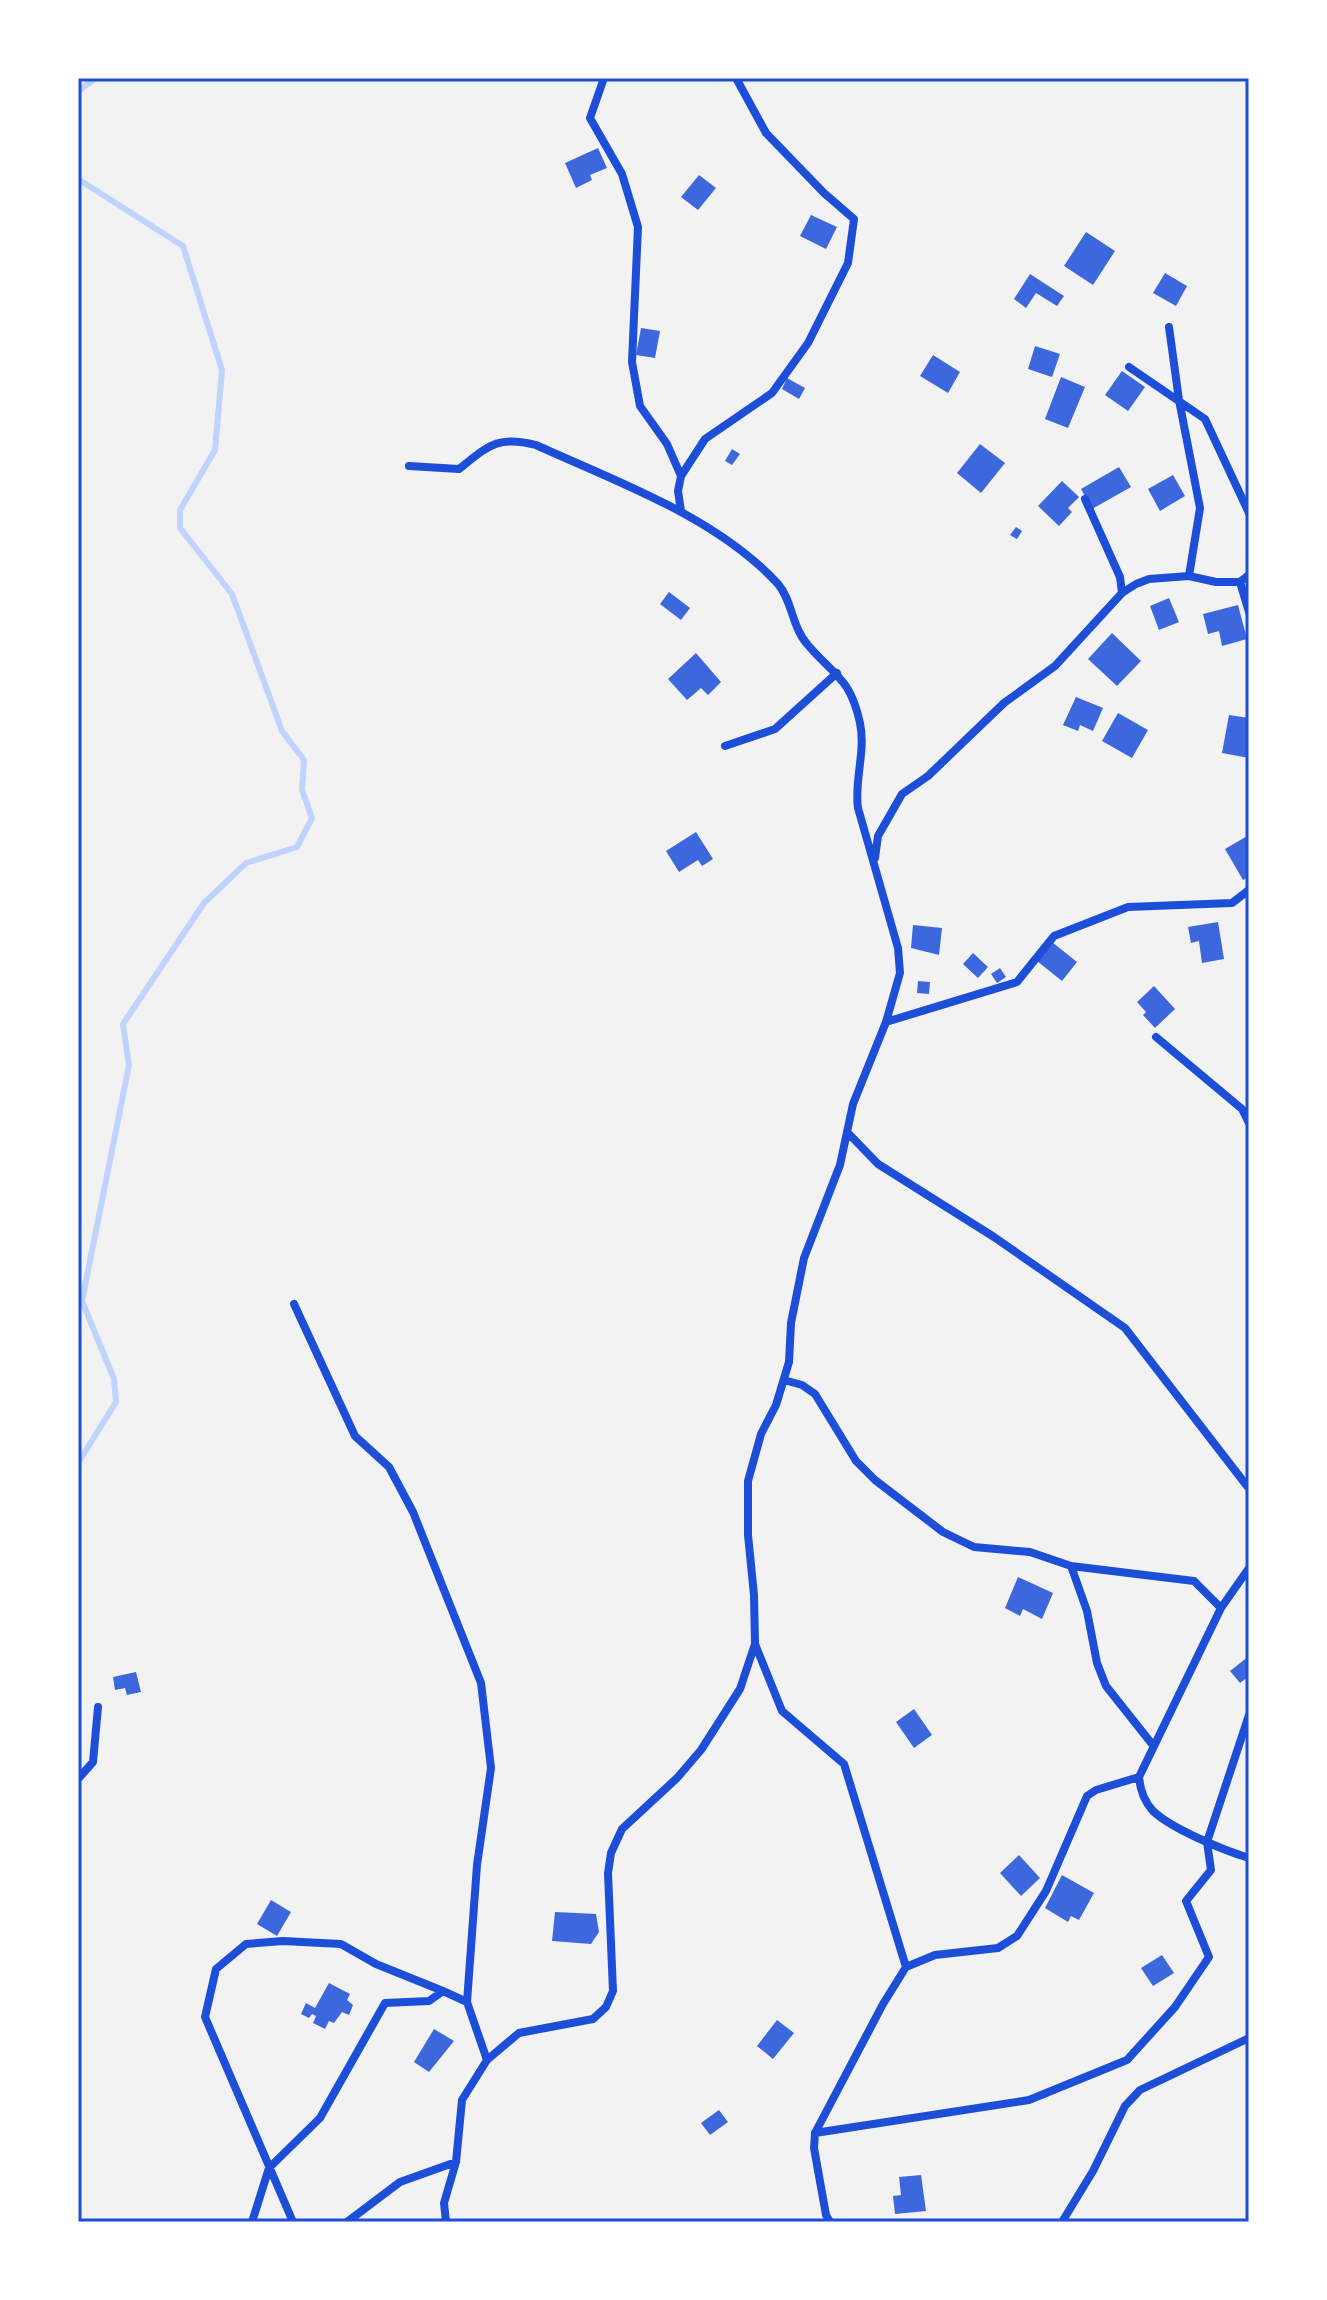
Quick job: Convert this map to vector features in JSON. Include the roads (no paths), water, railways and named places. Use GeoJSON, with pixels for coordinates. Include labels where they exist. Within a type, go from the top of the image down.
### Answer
{"type":"FeatureCollection","features":[{"type":"Feature","properties":{"kind":"street"},"geometry":{"type":"LineString","coordinates":[[604,78],[590,118],[622,174],[638,227],[632,362],[640,406],[667,444],[681,476]]}},
{"type":"Feature","properties":{"kind":"street"},"geometry":{"type":"LineString","coordinates":[[681,511],[678,491],[681,476],[705,439],[772,393],[808,343],[848,263],[853,238],[854,219],[766,133],[736,78]]}},
{"type":"Feature","properties":{"kind":"street"},"geometry":{"type":"LineString","coordinates":[[1169,327],[1179,400],[1200,508],[1189,576]]}},
{"type":"Feature","properties":{"kind":"street"},"geometry":{"type":"LineString","coordinates":[[1129,367],[1205,419],[1249,513]]}},
{"type":"Feature","properties":{"kind":"street"},"geometry":{"type":"LineString","coordinates":[[409,466],[459,469],[493,442],[518,440],[536,445],[681,511],[749,555],[781,588],[805,642],[837,673],[851,693],[863,749],[856,796],[898,948],[900,973],[886,1022],[853,1104],[840,1165],[804,1258],[795,1294],[789,1362],[776,1405],[761,1434],[748,1481],[748,1535],[755,1644],[782,1711],[844,1764],[906,1967]]}},
{"type":"Feature","properties":{"kind":"street"},"geometry":{"type":"LineString","coordinates":[[1085,499],[1120,577],[1122,593]]}},
{"type":"Feature","properties":{"kind":"street"},"geometry":{"type":"LineString","coordinates":[[875,859],[878,836],[902,794],[928,776],[1004,703],[1055,666],[1122,593],[1149,579],[1189,576],[1216,582],[1240,582],[1249,575]]}},
{"type":"Feature","properties":{"kind":"street"},"geometry":{"type":"LineString","coordinates":[[1240,582],[1249,612]]}},
{"type":"Feature","properties":{"kind":"street"},"geometry":{"type":"LineString","coordinates":[[725,746],[775,729],[837,673]]}},
{"type":"Feature","properties":{"kind":"street"},"geometry":{"type":"LineString","coordinates":[[886,1022],[1017,982],[1054,936],[1128,907],[1232,903],[1249,890]]}},
{"type":"Feature","properties":{"kind":"street"},"geometry":{"type":"LineString","coordinates":[[1156,1037],[1242,1109],[1249,1123]]}},
{"type":"Feature","properties":{"kind":"street"},"geometry":{"type":"LineString","coordinates":[[848,1133],[878,1164],[994,1237],[1125,1328],[1249,1485]]}},
{"type":"Feature","properties":{"kind":"street"},"geometry":{"type":"LineString","coordinates":[[294,1304],[355,1436],[389,1467],[413,1512],[481,1683],[491,1768],[477,1865],[467,2002],[487,2060]]}},
{"type":"Feature","properties":{"kind":"street"},"geometry":{"type":"LineString","coordinates":[[784,1380],[802,1385],[815,1394],[856,1461],[875,1480],[943,1532],[974,1547],[1030,1552],[1071,1566],[1194,1581],[1221,1608]]}},
{"type":"Feature","properties":{"kind":"street"},"geometry":{"type":"LineString","coordinates":[[1071,1566],[1087,1611],[1097,1663],[1106,1686],[1152,1744]]}},
{"type":"Feature","properties":{"kind":"street"},"geometry":{"type":"LineString","coordinates":[[1249,1568],[1221,1608],[1152,1744],[1139,1777],[1141,1792],[1154,1811],[1207,1842],[1249,1858]]}},
{"type":"Feature","properties":{"kind":"street"},"geometry":{"type":"LineString","coordinates":[[446,2222],[444,2203],[456,2162],[462,2100],[487,2060],[519,2033],[593,2019],[606,2007],[613,1991],[608,1873],[611,1853],[622,1829],[677,1778],[701,1750],[740,1689],[755,1644]]}},
{"type":"Feature","properties":{"kind":"street"},"geometry":{"type":"LineString","coordinates":[[78,1779],[93,1762],[98,1707]]}},
{"type":"Feature","properties":{"kind":"street"},"geometry":{"type":"LineString","coordinates":[[815,2133],[1029,2100],[1127,2060],[1175,2007],[1209,1957],[1186,1901],[1211,1870],[1207,1842],[1249,1715]]}},
{"type":"Feature","properties":{"kind":"street"},"geometry":{"type":"LineString","coordinates":[[830,2222],[826,2215],[814,2148],[815,2133],[906,1967],[935,1955],[998,1948],[1017,1936],[1046,1891],[1087,1796],[1096,1790],[1139,1777]]}},
{"type":"Feature","properties":{"kind":"street"},"geometry":{"type":"LineString","coordinates":[[293,2222],[205,2017],[216,1969],[246,1944],[283,1941],[341,1944],[376,1964],[467,2002]]}},
{"type":"Feature","properties":{"kind":"street"},"geometry":{"type":"LineString","coordinates":[[252,2222],[269,2168],[320,2118],[385,2003],[429,2001],[443,1991]]}},
{"type":"Feature","properties":{"kind":"street"},"geometry":{"type":"LineString","coordinates":[[1062,2222],[1093,2171],[1125,2106],[1140,2090],[1249,2038]]}},
{"type":"Feature","properties":{"kind":"street"},"geometry":{"type":"LineString","coordinates":[[347,2222],[400,2182],[456,2162]]}},
{"type":"Feature","properties":{"kind":"waterway"},"geometry":{"type":"LineString","coordinates":[[78,91],[96,78]]}},
{"type":"Feature","properties":{"kind":"waterway"},"geometry":{"type":"LineString","coordinates":[[78,179],[183,246],[222,370],[215,450],[180,510],[180,528],[232,594],[282,731],[304,760],[302,790],[312,818],[297,847],[246,863],[204,903],[123,1024],[129,1065],[82,1301],[114,1379],[116,1402],[78,1463]]}}]}
